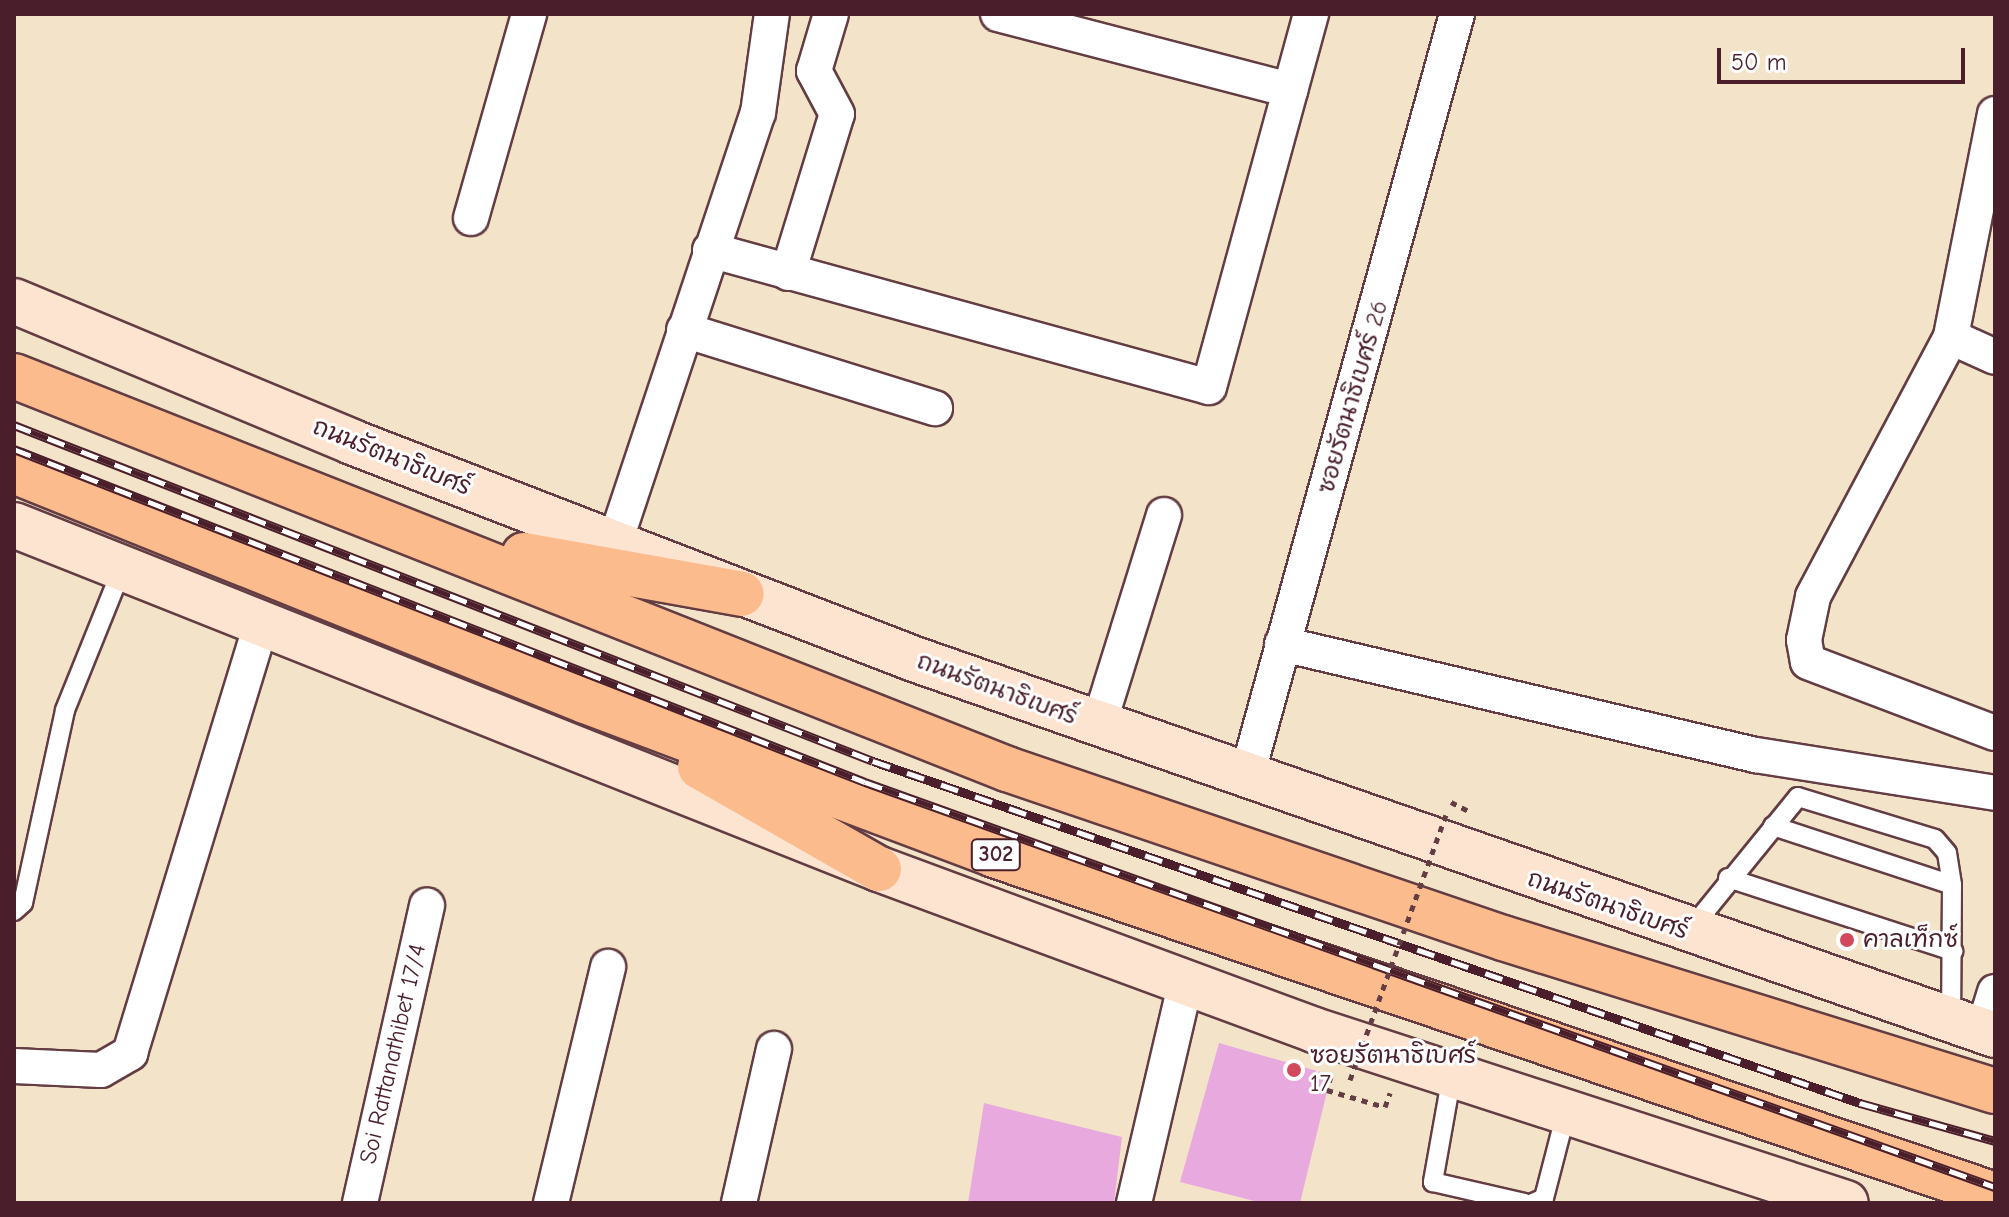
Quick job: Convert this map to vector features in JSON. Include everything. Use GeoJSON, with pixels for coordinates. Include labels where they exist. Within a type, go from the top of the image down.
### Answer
{"type":"FeatureCollection","features":[{"type":"Feature","properties":{"kind":"main road","name":"ถนนรัตนาธิเบศร์"},"geometry":{"type":"LineString","coordinates":[[14,301],[614,545],[1098,727],[1688,933],[1981,1020]]}},
{"type":"Feature","properties":{"kind":"main road"},"geometry":{"type":"LineString","coordinates":[[14,376],[431,538],[1007,769],[1503,938],[1995,1091]]}},
{"type":"Feature","properties":{"kind":"main road","name":"302"},"geometry":{"type":"LineString","coordinates":[[14,471],[585,701],[994,855],[1995,1195]]}},
{"type":"Feature","properties":{"kind":"main road","name":"302"},"geometry":{"type":"LineString","coordinates":[[14,525],[260,627],[879,869],[1452,1075],[1566,1110],[1764,1190],[1846,1203]]}},
{"type":"Feature","properties":{"kind":"main road"},"geometry":{"type":"LineString","coordinates":[[431,538],[742,594]]}},
{"type":"Feature","properties":{"kind":"main road"},"geometry":{"type":"LineString","coordinates":[[585,701],[879,869]]}},
{"type":"Feature","properties":{"kind":"street"},"geometry":{"type":"LineString","coordinates":[[471,218],[529,14]]}},
{"type":"Feature","properties":{"kind":"street"},"geometry":{"type":"LineString","coordinates":[[788,273],[837,114],[814,71],[831,14]]}},
{"type":"Feature","properties":{"kind":"street"},"geometry":{"type":"LineString","coordinates":[[998,14],[1290,90]]}},
{"type":"Feature","properties":{"kind":"street"},"geometry":{"type":"LineString","coordinates":[[710,250],[1209,387],[1311,14]]}},
{"type":"Feature","properties":{"kind":"street","name":"ซอยรัตนาธิเบศร์ 26"},"geometry":{"type":"LineString","coordinates":[[1246,779],[1457,14]]}},
{"type":"Feature","properties":{"kind":"street"},"geometry":{"type":"LineString","coordinates":[[614,545],[758,113],[766,16]]}},
{"type":"Feature","properties":{"kind":"street"},"geometry":{"type":"LineString","coordinates":[[1994,121],[1951,337],[1813,597],[1804,651],[1808,662],[1995,733]]}},
{"type":"Feature","properties":{"kind":"street"},"geometry":{"type":"LineString","coordinates":[[684,330],[935,408]]}},
{"type":"Feature","properties":{"kind":"street"},"geometry":{"type":"LineString","coordinates":[[1951,337],[1995,357]]}},
{"type":"Feature","properties":{"kind":"street"},"geometry":{"type":"LineString","coordinates":[[1098,727],[1164,515]]}},
{"type":"Feature","properties":{"kind":"street"},"geometry":{"type":"LineString","coordinates":[[14,1066],[101,1070],[130,1053],[260,627]]}},
{"type":"Feature","properties":{"kind":"street"},"geometry":{"type":"LineString","coordinates":[[1282,644],[1756,755],[1995,793]]}},
{"type":"Feature","properties":{"kind":"street","name":"Soi Rattanathibet 17/4"},"geometry":{"type":"LineString","coordinates":[[360,1203],[427,905]]}},
{"type":"Feature","properties":{"kind":"street"},"geometry":{"type":"LineString","coordinates":[[551,1203],[608,967]]}},
{"type":"Feature","properties":{"kind":"street"},"geometry":{"type":"LineString","coordinates":[[1134,1203],[1186,981]]}},
{"type":"Feature","properties":{"kind":"street"},"geometry":{"type":"LineString","coordinates":[[739,1203],[774,1049]]}},
{"type":"Feature","properties":{"kind":"lane"},"geometry":{"type":"LineString","coordinates":[[14,911],[23,903],[65,710],[122,569]]}},
{"type":"Feature","properties":{"kind":"lane"},"geometry":{"type":"LineString","coordinates":[[1688,933],[1728,878],[1798,797],[1935,839],[1947,853],[1952,885],[1953,951],[1981,1020]]}},
{"type":"Feature","properties":{"kind":"lane"},"geometry":{"type":"LineString","coordinates":[[1773,826],[1952,885]]}},
{"type":"Feature","properties":{"kind":"lane"},"geometry":{"type":"LineString","coordinates":[[1728,878],[1953,951]]}},
{"type":"Feature","properties":{"kind":"lane"},"geometry":{"type":"LineString","coordinates":[[1452,1075],[1433,1182],[1525,1203]]}},
{"type":"Feature","properties":{"kind":"lane"},"geometry":{"type":"LineString","coordinates":[[1533,1203],[1544,1198],[1566,1110]]}},
{"type":"Feature","properties":{"kind":"path"},"geometry":{"type":"LineString","coordinates":[[1385,1107],[1327,1090],[1331,1075],[1350,1080],[1446,815]]}},
{"type":"Feature","properties":{"kind":"building"},"geometry":{"type":"Polygon","coordinates":[[[1219,1043],[1331,1075],[1300,1203],[1262,1203],[1180,1182],[1219,1043]]]}},
{"type":"Feature","properties":{"kind":"building"},"geometry":{"type":"Polygon","coordinates":[[[984,1103],[1122,1137],[1114,1203],[968,1203],[984,1103]]]}},
{"type":"Feature","properties":{"kind":"railway"},"geometry":{"type":"LineString","coordinates":[[14,425],[873,761],[1860,1103],[1995,1141]]}},
{"type":"Feature","properties":{"kind":"railway"},"geometry":{"type":"LineString","coordinates":[[14,449],[865,782],[1995,1187]]}},
{"type":"Feature","properties":{"kind":"place","name":"คาลเท็กซ์"},"geometry":{"type":"Point","coordinates":[1847,940]}},
{"type":"Feature","properties":{"kind":"place","name":"ซอยรัตนาธิเบศร์ 17"},"geometry":{"type":"Point","coordinates":[1294,1070]}}]}
